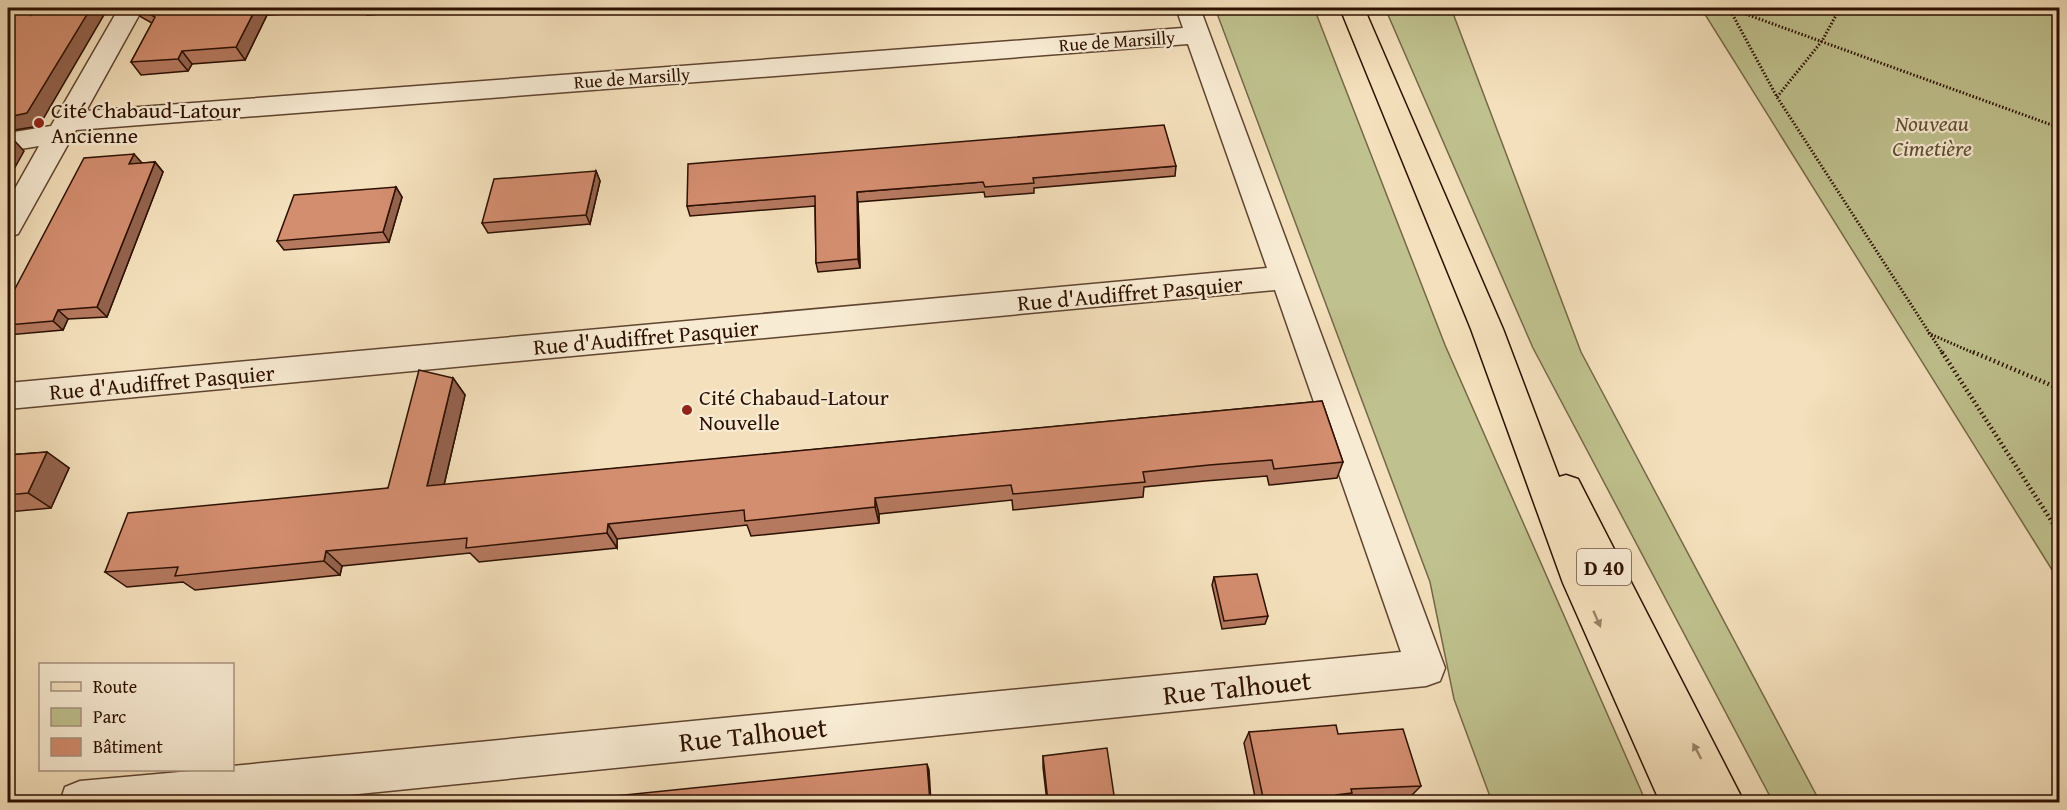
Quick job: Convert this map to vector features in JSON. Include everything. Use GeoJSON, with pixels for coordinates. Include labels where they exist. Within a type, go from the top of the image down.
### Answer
{"type":"FeatureCollection","features":[{"type":"Feature","properties":{"kind":"main road","name":"D 40"},"geometry":{"type":"LineString","coordinates":[[1352,8],[1487,329],[1581,583],[1682,802]]}},
{"type":"Feature","properties":{"kind":"main road","name":"D 40"},"geometry":{"type":"LineString","coordinates":[[1487,329],[1676,711],[1724,802]]}},
{"type":"Feature","properties":{"kind":"street"},"geometry":{"type":"LineString","coordinates":[[8,226],[131,8]]}},
{"type":"Feature","properties":{"kind":"street"},"geometry":{"type":"LineString","coordinates":[[1193,21],[1285,279]]}},
{"type":"Feature","properties":{"kind":"street","name":"Rue de Marsilly"},"geometry":{"type":"LineString","coordinates":[[8,142],[63,128],[1193,21]]}},
{"type":"Feature","properties":{"kind":"street","name":"Rue d'Audiffret Pasquier"},"geometry":{"type":"LineString","coordinates":[[8,396],[1285,279]]}},
{"type":"Feature","properties":{"kind":"street","name":"Rue Talhouet"},"geometry":{"type":"LineString","coordinates":[[80,802],[1426,668],[1285,279]]}},
{"type":"Feature","properties":{"kind":"path"},"geometry":{"type":"LineString","coordinates":[[1729,8],[2060,128]]}},
{"type":"Feature","properties":{"kind":"path"},"geometry":{"type":"LineString","coordinates":[[1729,8],[1777,97],[2060,534]]}},
{"type":"Feature","properties":{"kind":"path"},"geometry":{"type":"LineString","coordinates":[[1777,97],[1822,41],[1840,8]]}},
{"type":"Feature","properties":{"kind":"path"},"geometry":{"type":"LineString","coordinates":[[1928,333],[2060,389]]}},
{"type":"Feature","properties":{"kind":"green space"},"geometry":{"type":"Polygon","coordinates":[[[1215,8],[1314,8],[1445,345],[1646,802],[1492,802],[1454,699],[1430,582],[1215,8]]]}},
{"type":"Feature","properties":{"kind":"green space"},"geometry":{"type":"Polygon","coordinates":[[[1385,8],[1451,8],[1581,352],[1820,802],[1773,802],[1533,348],[1385,8]]]}},
{"type":"Feature","properties":{"kind":"green space","name":"Nouveau Cimetière"},"geometry":{"type":"Polygon","coordinates":[[[1701,8],[2059,8],[2059,581],[1701,8]]]}},
{"type":"Feature","properties":{"kind":"building"},"geometry":{"type":"Polygon","coordinates":[[[29,8],[31,15],[36,8],[91,8],[27,113],[8,117],[8,12],[29,8]]]}},
{"type":"Feature","properties":{"kind":"building"},"geometry":{"type":"Polygon","coordinates":[[[138,8],[256,8],[236,47],[182,51],[178,59],[131,62],[155,17],[138,8]]]}},
{"type":"Feature","properties":{"kind":"building"},"geometry":{"type":"Polygon","coordinates":[[[1164,125],[1176,166],[1033,178],[1034,183],[985,187],[983,182],[857,192],[858,259],[816,263],[815,196],[687,206],[688,164],[1164,125]]]}},
{"type":"Feature","properties":{"kind":"building"},"geometry":{"type":"Polygon","coordinates":[[[134,154],[129,164],[155,162],[97,307],[58,310],[53,321],[8,325],[8,302],[84,158],[134,154]]]}},
{"type":"Feature","properties":{"kind":"building"},"geometry":{"type":"Polygon","coordinates":[[[596,171],[586,215],[482,223],[494,179],[596,171]]]}},
{"type":"Feature","properties":{"kind":"building"},"geometry":{"type":"Polygon","coordinates":[[[396,187],[383,232],[277,241],[294,195],[396,187]]]}},
{"type":"Feature","properties":{"kind":"building"},"geometry":{"type":"Polygon","coordinates":[[[419,370],[453,378],[427,486],[1322,401],[1343,462],[1274,469],[1272,460],[1209,465],[1143,472],[1145,482],[1013,494],[1011,485],[875,498],[875,507],[745,521],[744,510],[608,524],[607,533],[466,548],[467,538],[326,551],[324,561],[175,576],[178,567],[105,572],[128,513],[388,488],[419,370]]]}},
{"type":"Feature","properties":{"kind":"building"},"geometry":{"type":"Polygon","coordinates":[[[47,452],[28,493],[8,495],[8,455],[47,452]]]}},
{"type":"Feature","properties":{"kind":"building"},"geometry":{"type":"Polygon","coordinates":[[[1257,574],[1268,616],[1224,621],[1214,577],[1257,574]]]}},
{"type":"Feature","properties":{"kind":"building"},"geometry":{"type":"Polygon","coordinates":[[[1336,725],[1338,734],[1403,729],[1421,786],[1351,789],[1352,793],[1336,795],[1338,802],[1264,802],[1249,732],[1336,725]]]}},
{"type":"Feature","properties":{"kind":"building"},"geometry":{"type":"Polygon","coordinates":[[[1107,748],[1115,802],[1048,802],[1043,756],[1107,748]]]}},
{"type":"Feature","properties":{"kind":"building"},"geometry":{"type":"Polygon","coordinates":[[[927,764],[930,802],[556,802],[927,764]]]}},
{"type":"Feature","properties":{"kind":"place","name":"Cité Chabaud-Latour Ancienne"},"geometry":{"type":"Point","coordinates":[39,123]}},
{"type":"Feature","properties":{"kind":"place","name":"Cité Chabaud-Latour Nouvelle"},"geometry":{"type":"Point","coordinates":[687,410]}}]}
